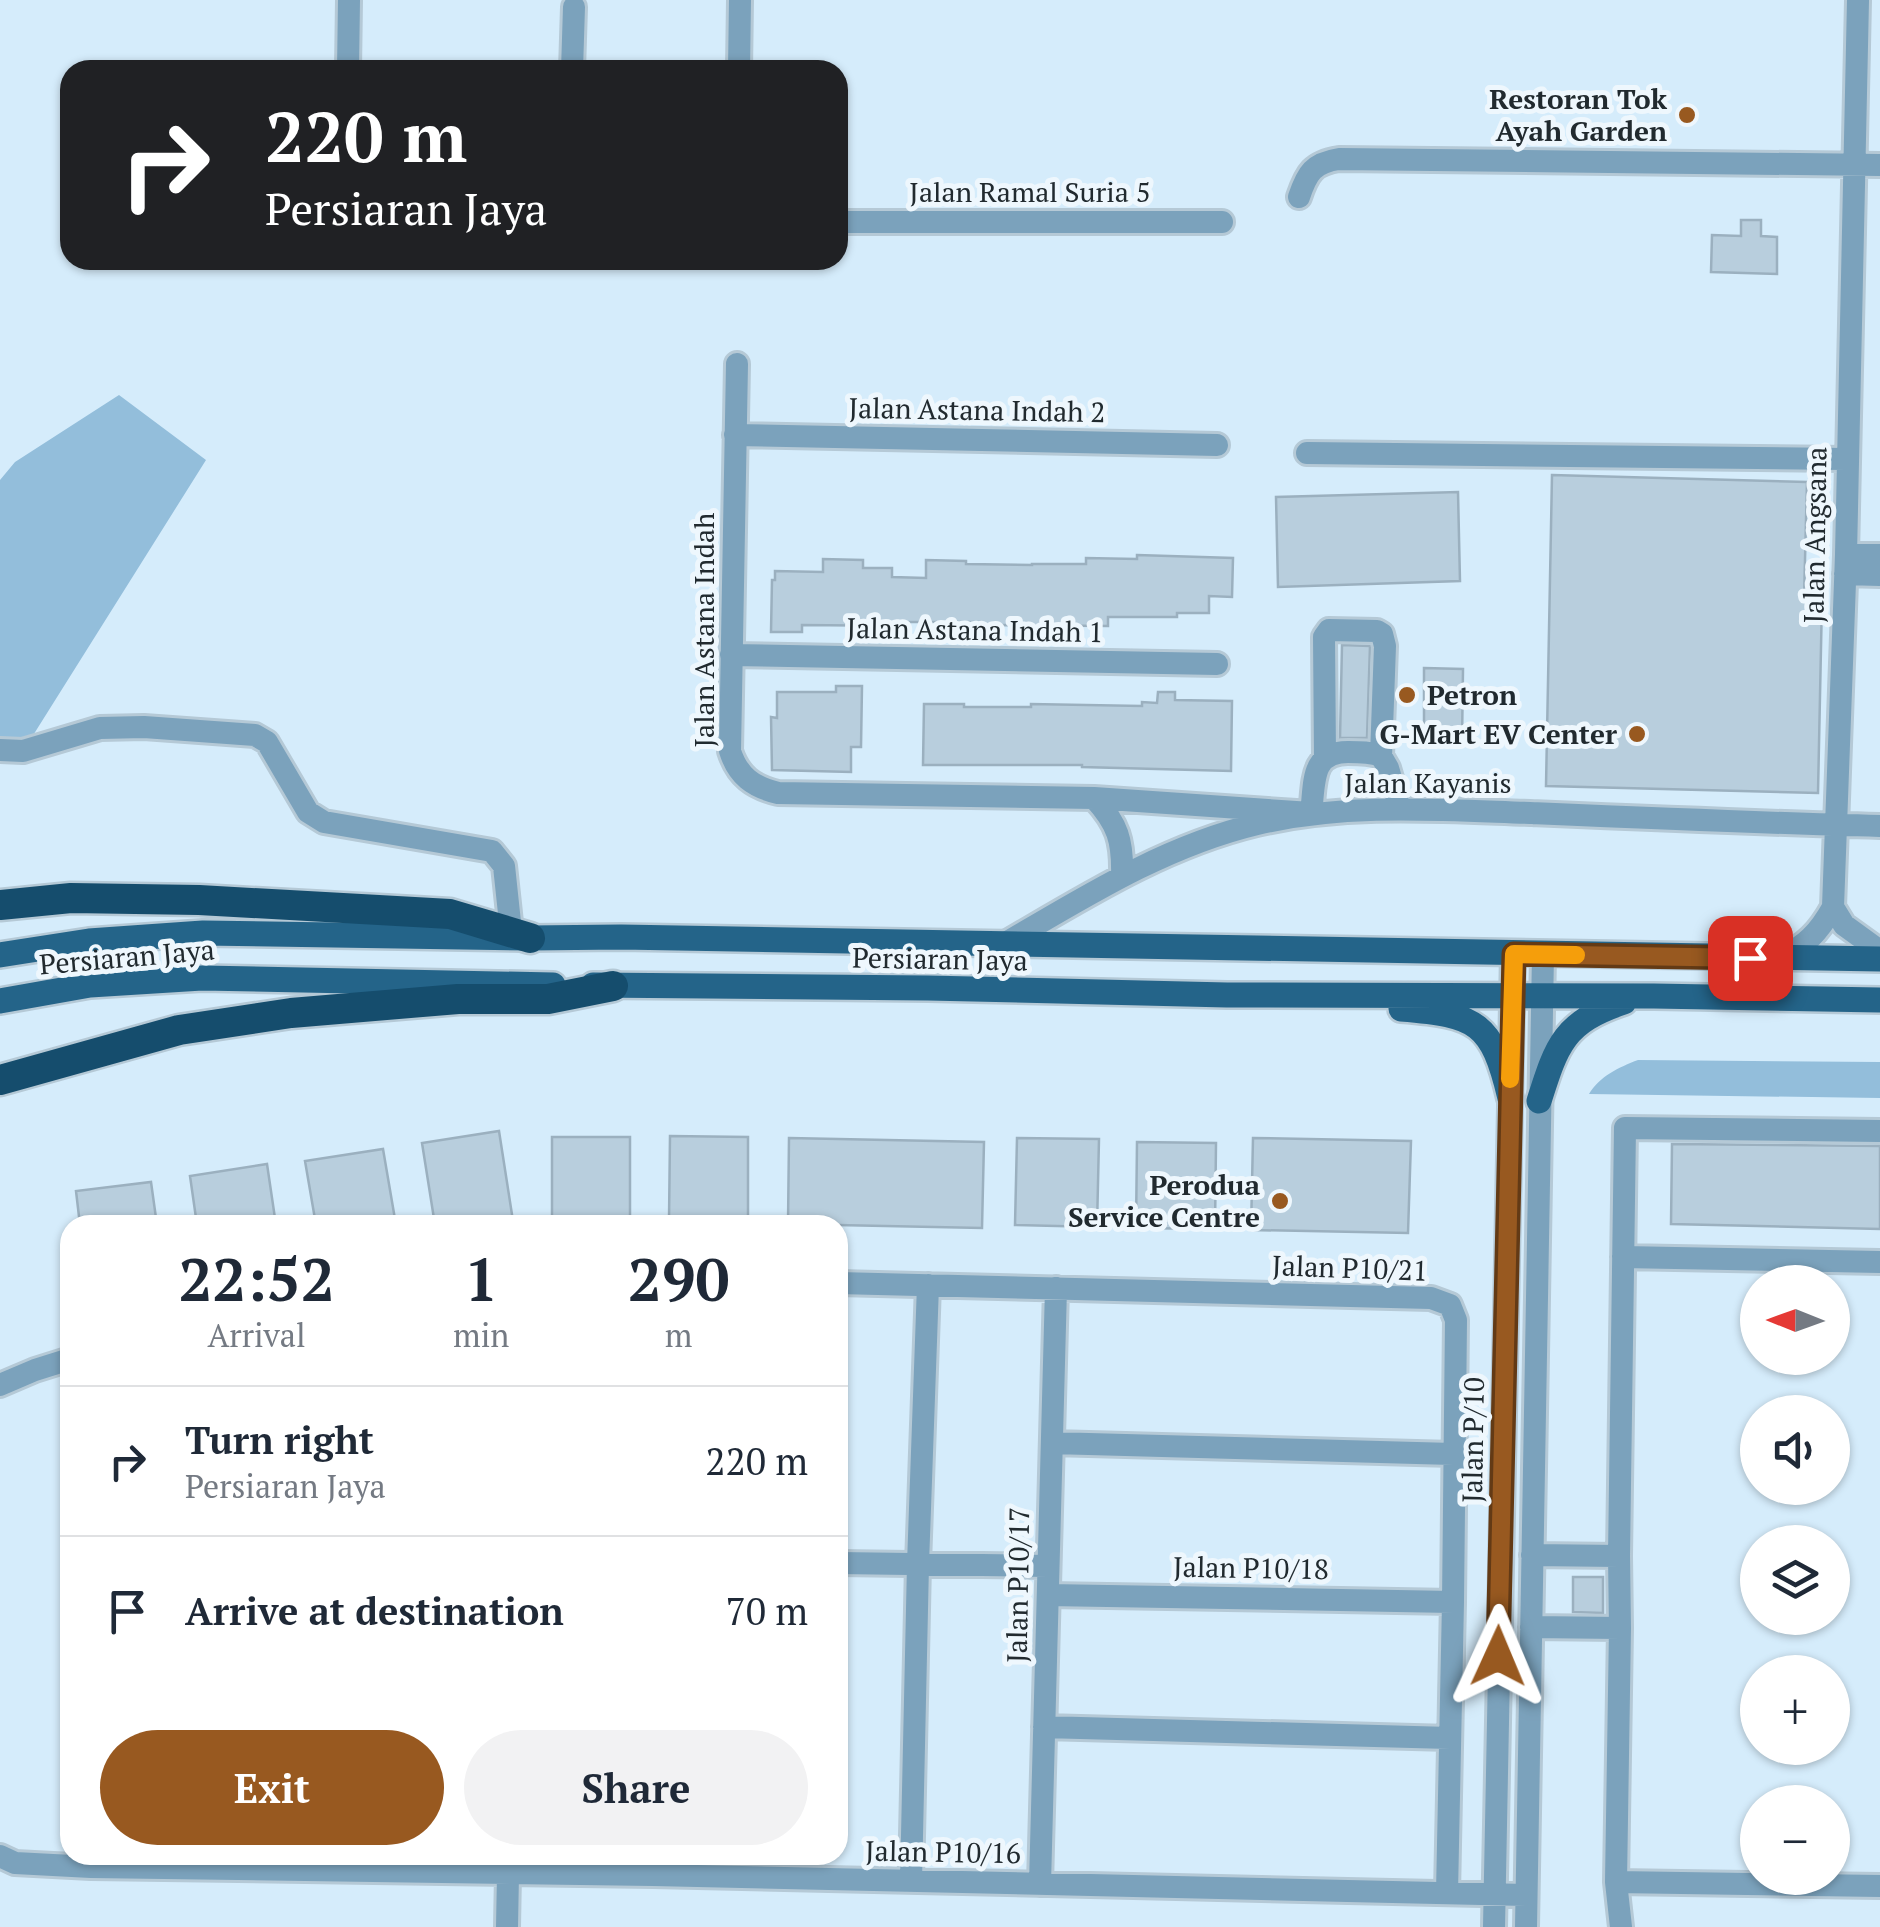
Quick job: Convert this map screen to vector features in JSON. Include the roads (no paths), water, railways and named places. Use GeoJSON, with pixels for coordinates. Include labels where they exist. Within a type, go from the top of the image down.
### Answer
{"type":"FeatureCollection","features":[{"type":"Feature","properties":{"kind":"highway"},"geometry":{"type":"LineString","coordinates":[[0,905],[72,898],[218,901],[450,914],[521,935]]}},
{"type":"Feature","properties":{"kind":"highway"},"geometry":{"type":"LineString","coordinates":[[0,1080],[179,1030],[290,1013],[458,999],[548,999],[613,986]]}},
{"type":"Feature","properties":{"kind":"main road","name":"Persiaran Jaya"},"geometry":{"type":"LineString","coordinates":[[0,956],[90,941],[203,933],[521,935],[1780,958],[1880,955]]}},
{"type":"Feature","properties":{"kind":"main road","name":"Persiaran Jaya"},"geometry":{"type":"LineString","coordinates":[[0,1001],[90,985],[202,978],[1227,995],[1880,1000]]}},
{"type":"Feature","properties":{"kind":"main road"},"geometry":{"type":"LineString","coordinates":[[1227,995],[1452,1014],[1478,1027],[1494,1044],[1510,1098]]}},
{"type":"Feature","properties":{"kind":"main road"},"geometry":{"type":"LineString","coordinates":[[1539,1101],[1555,1054],[1575,1026],[1607,1008],[1654,996]]}},
{"type":"Feature","properties":{"kind":"street"},"geometry":{"type":"LineString","coordinates":[[348,60],[349,0]]}},
{"type":"Feature","properties":{"kind":"street"},"geometry":{"type":"LineString","coordinates":[[739,60],[740,0]]}},
{"type":"Feature","properties":{"kind":"street","name":"Jalan Angsana"},"geometry":{"type":"LineString","coordinates":[[1833,907],[1858,0]]}},
{"type":"Feature","properties":{"kind":"street"},"geometry":{"type":"LineString","coordinates":[[572,60],[574,7]]}},
{"type":"Feature","properties":{"kind":"street"},"geometry":{"type":"LineString","coordinates":[[1816,164],[1838,144],[1854,119],[1880,157]]}},
{"type":"Feature","properties":{"kind":"street"},"geometry":{"type":"LineString","coordinates":[[1299,197],[1312,170],[1339,159],[1880,165]]}},
{"type":"Feature","properties":{"kind":"street"},"geometry":{"type":"LineString","coordinates":[[1816,164],[1853,211],[1880,174]]}},
{"type":"Feature","properties":{"kind":"street","name":"Jalan Ramal Suria 5"},"geometry":{"type":"LineString","coordinates":[[848,222],[1222,222]]}},
{"type":"Feature","properties":{"kind":"street","name":"Jalan Astana Indah"},"geometry":{"type":"LineString","coordinates":[[736,364],[730,751],[739,772],[751,784],[778,793],[1094,798],[1310,813]]}},
{"type":"Feature","properties":{"kind":"street","name":"Jalan Astana Indah 2"},"geometry":{"type":"LineString","coordinates":[[735,435],[1217,445]]}},
{"type":"Feature","properties":{"kind":"street"},"geometry":{"type":"LineString","coordinates":[[1307,453],[1846,459]]}},
{"type":"Feature","properties":{"kind":"street"},"geometry":{"type":"LineString","coordinates":[[1845,564],[1880,555]]}},
{"type":"Feature","properties":{"kind":"street"},"geometry":{"type":"LineString","coordinates":[[1845,564],[1880,575]]}},
{"type":"Feature","properties":{"kind":"street"},"geometry":{"type":"LineString","coordinates":[[1325,758],[1324,637],[1329,630],[1377,631],[1384,639],[1381,756],[1400,809]]}},
{"type":"Feature","properties":{"kind":"street","name":"Jalan Astana Indah 1"},"geometry":{"type":"LineString","coordinates":[[732,655],[1217,664]]}},
{"type":"Feature","properties":{"kind":"street"},"geometry":{"type":"LineString","coordinates":[[0,750],[23,750],[100,728],[255,735],[268,742],[308,812],[324,822],[492,852],[504,866],[521,935]]}},
{"type":"Feature","properties":{"kind":"street"},"geometry":{"type":"LineString","coordinates":[[1310,813],[1317,768],[1325,758],[1333,753],[1353,752],[1381,756]]}},
{"type":"Feature","properties":{"kind":"street"},"geometry":{"type":"LineString","coordinates":[[1094,798],[1118,830],[1123,852],[1122,876]]}},
{"type":"Feature","properties":{"kind":"street","name":"Jalan Kayanis"},"geometry":{"type":"LineString","coordinates":[[1004,944],[1164,854],[1255,824],[1310,813],[1400,809],[1880,826]]}},
{"type":"Feature","properties":{"kind":"street"},"geometry":{"type":"LineString","coordinates":[[1833,907],[1844,925],[1880,955]]}},
{"type":"Feature","properties":{"kind":"street"},"geometry":{"type":"LineString","coordinates":[[1780,958],[1812,939],[1833,907]]}},
{"type":"Feature","properties":{"kind":"street","name":"Jalan P/10"},"geometry":{"type":"LineString","coordinates":[[1494,1927],[1514,954]]}},
{"type":"Feature","properties":{"kind":"street"},"geometry":{"type":"LineString","coordinates":[[1526,1927],[1543,954]]}},
{"type":"Feature","properties":{"kind":"street"},"geometry":{"type":"LineString","coordinates":[[1620,1927],[1616,1882],[1625,1128],[1880,1131]]}},
{"type":"Feature","properties":{"kind":"street"},"geometry":{"type":"LineString","coordinates":[[1623,1256],[1880,1262]]}},
{"type":"Feature","properties":{"kind":"street","name":"Jalan P10/21"},"geometry":{"type":"LineString","coordinates":[[848,1284],[1431,1298],[1450,1305],[1456,1320],[1447,1893]]}},
{"type":"Feature","properties":{"kind":"street"},"geometry":{"type":"LineString","coordinates":[[912,1881],[928,1285]]}},
{"type":"Feature","properties":{"kind":"street","name":"Jalan P10/17"},"geometry":{"type":"LineString","coordinates":[[1040,1884],[1056,1288]]}},
{"type":"Feature","properties":{"kind":"street"},"geometry":{"type":"LineString","coordinates":[[0,1386],[60,1362]]}},
{"type":"Feature","properties":{"kind":"street"},"geometry":{"type":"LineString","coordinates":[[1052,1443],[1454,1454]]}},
{"type":"Feature","properties":{"kind":"street"},"geometry":{"type":"LineString","coordinates":[[1532,1555],[1619,1556]]}},
{"type":"Feature","properties":{"kind":"street"},"geometry":{"type":"LineString","coordinates":[[848,1564],[1047,1566]]}},
{"type":"Feature","properties":{"kind":"street","name":"Jalan P10/18"},"geometry":{"type":"LineString","coordinates":[[1048,1595],[1453,1602]]}},
{"type":"Feature","properties":{"kind":"street"},"geometry":{"type":"LineString","coordinates":[[1531,1626],[1620,1628]]}},
{"type":"Feature","properties":{"kind":"street"},"geometry":{"type":"LineString","coordinates":[[1044,1728],[1450,1738]]}},
{"type":"Feature","properties":{"kind":"street","name":"Jalan P10/16"},"geometry":{"type":"LineString","coordinates":[[0,1856],[15,1862],[60,1861]]}},
{"type":"Feature","properties":{"kind":"street","name":"Jalan P10/16"},"geometry":{"type":"LineString","coordinates":[[290,1865],[508,1874],[653,1865],[780,1866],[912,1881],[1526,1895]]}},
{"type":"Feature","properties":{"kind":"street"},"geometry":{"type":"LineString","coordinates":[[507,1927],[508,1874]]}},
{"type":"Feature","properties":{"kind":"street"},"geometry":{"type":"LineString","coordinates":[[1616,1882],[1880,1886]]}},
{"type":"Feature","properties":{"kind":"place","name":"Restoran Tok Ayah Garden"},"geometry":{"type":"Point","coordinates":[1687,115]}},
{"type":"Feature","properties":{"kind":"place","name":"Petron"},"geometry":{"type":"Point","coordinates":[1407,695]}},
{"type":"Feature","properties":{"kind":"place","name":"G-Mart EV Center"},"geometry":{"type":"Point","coordinates":[1637,734]}},
{"type":"Feature","properties":{"kind":"place","name":"Perodua Service Centre"},"geometry":{"type":"Point","coordinates":[1280,1201]}}]}
